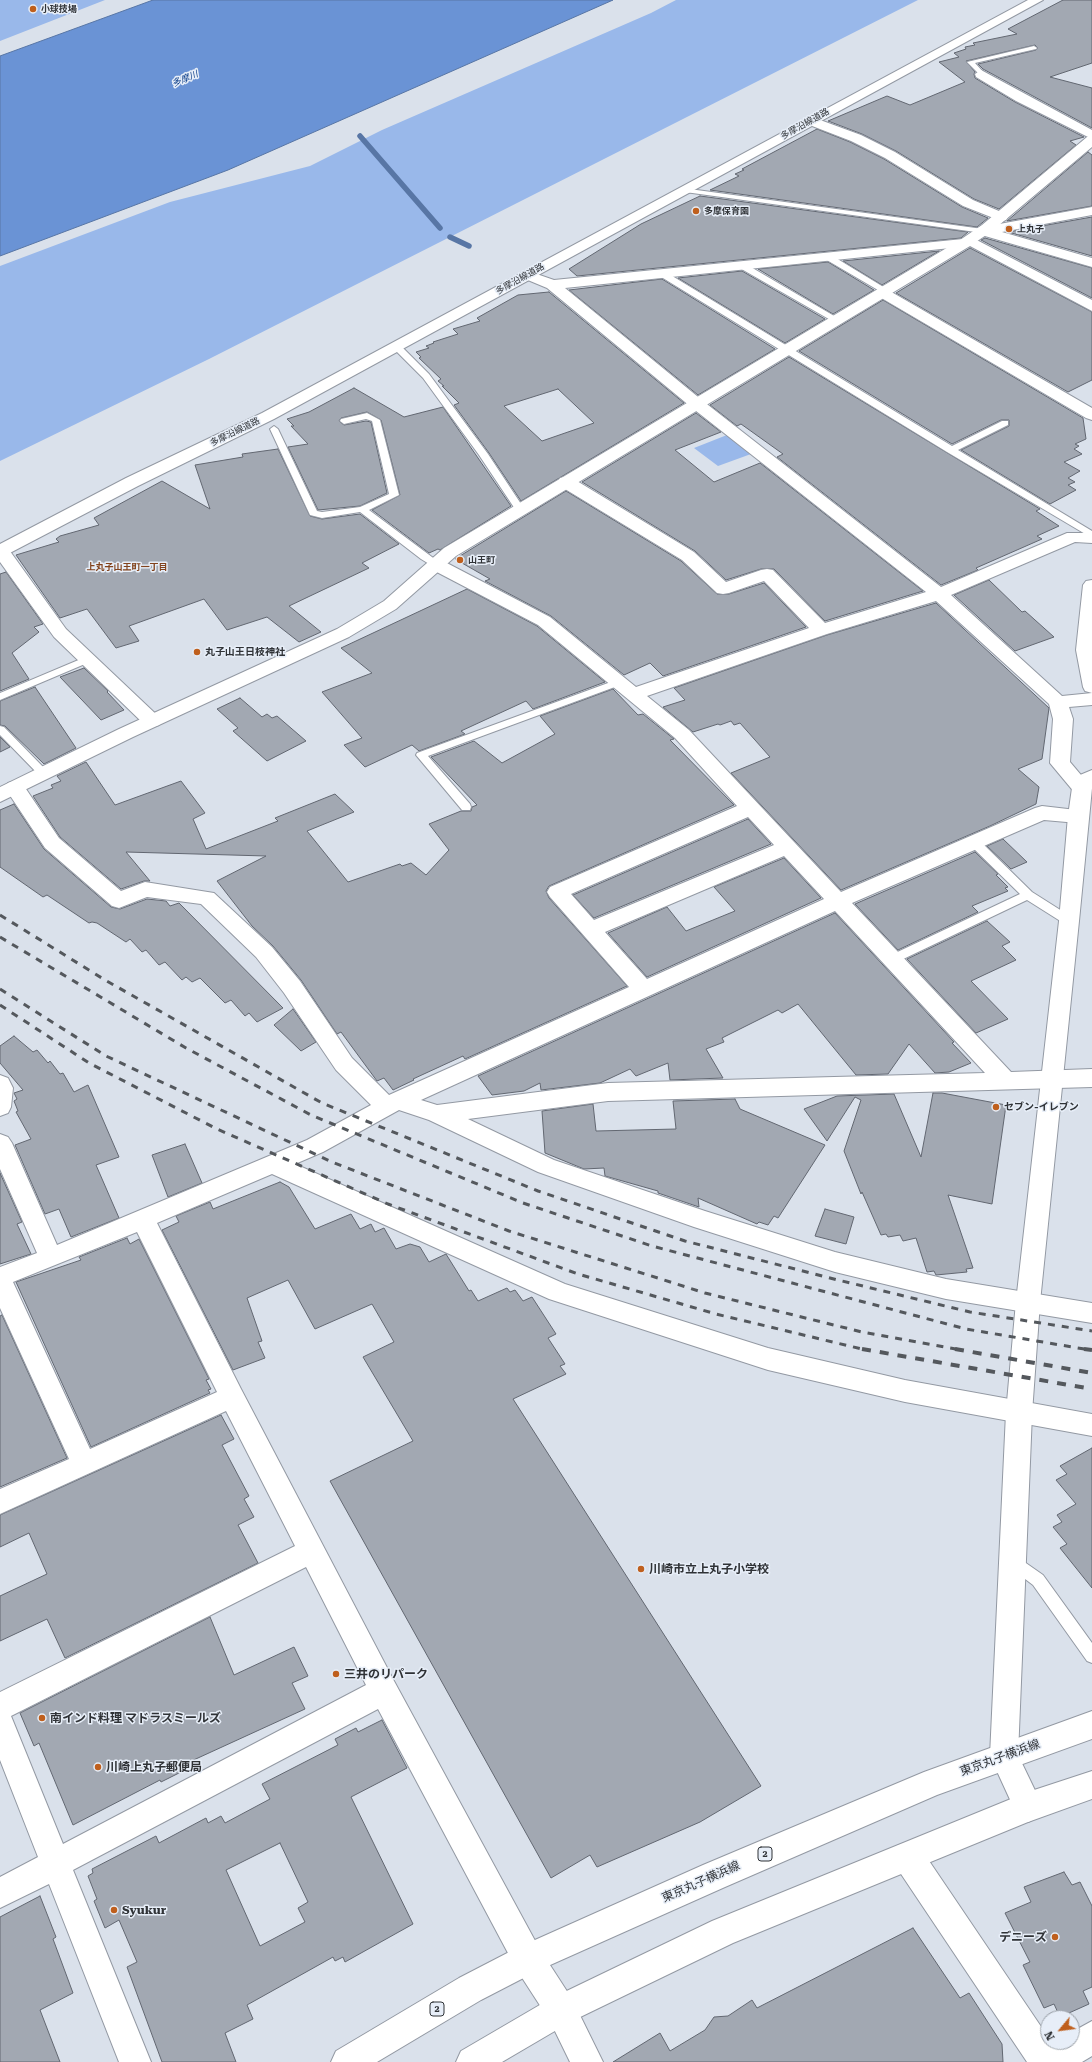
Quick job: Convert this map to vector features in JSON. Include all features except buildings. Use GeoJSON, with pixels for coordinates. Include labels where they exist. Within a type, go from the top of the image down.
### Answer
{"type":"FeatureCollection","features":[{"type":"Feature","properties":{"kind":"street","name":"多摩沿線道路"},"geometry":{"type":"LineString","coordinates":[[1,551],[132,482],[268,416],[1037,0]]}},
{"type":"Feature","properties":{"kind":"street"},"geometry":{"type":"LineString","coordinates":[[981,74],[1021,98],[1092,135]]}},
{"type":"Feature","properties":{"kind":"street"},"geometry":{"type":"LineString","coordinates":[[812,121],[856,138],[890,155],[968,202],[1001,217]]}},
{"type":"Feature","properties":{"kind":"street"},"geometry":{"type":"LineString","coordinates":[[1092,140],[1001,217],[972,238],[450,552],[390,605],[343,633],[152,721],[43,773],[7,792],[52,843],[119,901],[145,889],[207,898],[264,952],[292,987],[344,1064],[392,1104],[437,1114],[546,1166],[702,1220],[828,1260],[946,1289],[1092,1313]]}},
{"type":"Feature","properties":{"kind":"street"},"geometry":{"type":"LineString","coordinates":[[552,285],[828,257],[972,238],[1092,211]]}},
{"type":"Feature","properties":{"kind":"street"},"geometry":{"type":"LineString","coordinates":[[1078,214],[1092,219]]}},
{"type":"Feature","properties":{"kind":"street"},"geometry":{"type":"LineString","coordinates":[[972,238],[1092,263]]}},
{"type":"Feature","properties":{"kind":"street"},"geometry":{"type":"LineString","coordinates":[[972,238],[1092,306]]}},
{"type":"Feature","properties":{"kind":"street"},"geometry":{"type":"LineString","coordinates":[[528,275],[552,285],[697,404],[939,594],[1058,702],[1063,720],[1060,763],[1087,782],[1078,816],[1069,921],[1028,1302],[1019,1413],[1004,1756],[1028,1807]]}},
{"type":"Feature","properties":{"kind":"street"},"geometry":{"type":"LineString","coordinates":[[884,292],[1092,415]]}},
{"type":"Feature","properties":{"kind":"street"},"geometry":{"type":"LineString","coordinates":[[566,482],[688,556],[723,589],[766,574],[821,630]]}},
{"type":"Feature","properties":{"kind":"street"},"geometry":{"type":"LineString","coordinates":[[626,688],[939,594],[1073,537],[1092,536]]}},
{"type":"Feature","properties":{"kind":"street"},"geometry":{"type":"LineString","coordinates":[[1,551],[60,633],[152,721]]}},
{"type":"Feature","properties":{"kind":"street"},"geometry":{"type":"LineString","coordinates":[[437,565],[544,621],[682,734],[752,807],[1005,1080]]}},
{"type":"Feature","properties":{"kind":"street"},"geometry":{"type":"LineString","coordinates":[[1092,585],[1085,650],[1092,687]]}},
{"type":"Feature","properties":{"kind":"street"},"geometry":{"type":"LineString","coordinates":[[1058,702],[1092,699]]}},
{"type":"Feature","properties":{"kind":"street"},"geometry":{"type":"LineString","coordinates":[[644,989],[592,929],[557,892],[752,807]]}},
{"type":"Feature","properties":{"kind":"street"},"geometry":{"type":"LineString","coordinates":[[0,1277],[51,1258],[315,1146],[392,1104],[838,901],[1042,813],[1078,816]]}},
{"type":"Feature","properties":{"kind":"street"},"geometry":{"type":"LineString","coordinates":[[592,929],[788,847]]}},
{"type":"Feature","properties":{"kind":"street"},"geometry":{"type":"LineString","coordinates":[[437,1114],[608,1092],[1092,1078]]}},
{"type":"Feature","properties":{"kind":"street"},"geometry":{"type":"LineString","coordinates":[[0,1084],[2,1088],[0,1107]]}},
{"type":"Feature","properties":{"kind":"street"},"geometry":{"type":"LineString","coordinates":[[0,1143],[51,1258]]}},
{"type":"Feature","properties":{"kind":"street"},"geometry":{"type":"LineString","coordinates":[[271,1164],[318,1187],[558,1292],[768,1359],[905,1391],[1019,1413],[1092,1425]]}},
{"type":"Feature","properties":{"kind":"street"},"geometry":{"type":"LineString","coordinates":[[143,1219],[232,1397],[384,1691],[528,1959],[561,2010],[587,2062]]}},
{"type":"Feature","properties":{"kind":"street"},"geometry":{"type":"LineString","coordinates":[[0,1281],[84,1464]]}},
{"type":"Feature","properties":{"kind":"street"},"geometry":{"type":"LineString","coordinates":[[0,1502],[232,1397]]}},
{"type":"Feature","properties":{"kind":"street"},"geometry":{"type":"LineString","coordinates":[[0,1706],[311,1551]]}},
{"type":"Feature","properties":{"kind":"street"},"geometry":{"type":"LineString","coordinates":[[0,1892],[384,1691]]}},
{"type":"Feature","properties":{"kind":"street"},"geometry":{"type":"LineString","coordinates":[[0,1724],[135,2062]]}},
{"type":"Feature","properties":{"kind":"street","name":"東京丸子横浜線"},"geometry":{"type":"LineString","coordinates":[[347,2062],[470,1990],[528,1959],[714,1876],[934,1782],[1092,1725]]}},
{"type":"Feature","properties":{"kind":"street"},"geometry":{"type":"LineString","coordinates":[[472,2062],[561,2010],[723,1932],[1028,1807],[1092,1784]]}},
{"type":"Feature","properties":{"kind":"street"},"geometry":{"type":"LineString","coordinates":[[908,1857],[1046,2062]]}},
{"type":"Feature","properties":{"kind":"street"},"geometry":{"type":"LineString","coordinates":[[1054,2062],[1092,2036]]}},
{"type":"Feature","properties":{"kind":"lane"},"geometry":{"type":"LineString","coordinates":[[981,74],[970,62],[1034,48]]}},
{"type":"Feature","properties":{"kind":"lane"},"geometry":{"type":"LineString","coordinates":[[685,190],[972,238]]}},
{"type":"Feature","properties":{"kind":"lane"},"geometry":{"type":"LineString","coordinates":[[828,257],[884,292]]}},
{"type":"Feature","properties":{"kind":"lane"},"geometry":{"type":"LineString","coordinates":[[741,265],[837,320]]}},
{"type":"Feature","properties":{"kind":"lane"},"geometry":{"type":"LineString","coordinates":[[661,273],[788,349],[1092,536]]}},
{"type":"Feature","properties":{"kind":"lane"},"geometry":{"type":"LineString","coordinates":[[397,347],[426,376],[483,454],[520,510]]}},
{"type":"Feature","properties":{"kind":"lane"},"geometry":{"type":"LineString","coordinates":[[274,429],[313,513],[322,515],[362,508],[394,494],[376,420],[367,416],[344,421]]}},
{"type":"Feature","properties":{"kind":"lane"},"geometry":{"type":"LineString","coordinates":[[950,450],[1006,423]]}},
{"type":"Feature","properties":{"kind":"lane"},"geometry":{"type":"LineString","coordinates":[[362,508],[424,557],[437,565]]}},
{"type":"Feature","properties":{"kind":"lane"},"geometry":{"type":"LineString","coordinates":[[0,698],[88,659]]}},
{"type":"Feature","properties":{"kind":"lane"},"geometry":{"type":"LineString","coordinates":[[466,807],[421,755],[626,688]]}},
{"type":"Feature","properties":{"kind":"lane"},"geometry":{"type":"LineString","coordinates":[[0,729],[43,773]]}},
{"type":"Feature","properties":{"kind":"lane"},"geometry":{"type":"LineString","coordinates":[[975,843],[1028,895],[1069,921]]}},
{"type":"Feature","properties":{"kind":"lane"},"geometry":{"type":"LineString","coordinates":[[893,959],[1028,895]]}},
{"type":"Feature","properties":{"kind":"lane"},"geometry":{"type":"LineString","coordinates":[[1012,1561],[1038,1580],[1092,1656]]}},
{"type":"Feature","properties":{"kind":"shaded area","name":"小球技場"},"geometry":{"type":"Polygon","coordinates":[[[0,0],[105,0],[0,41],[0,0]]]}},
{"type":"Feature","properties":{"kind":"shaded area"},"geometry":{"type":"Polygon","coordinates":[[[676,0],[918,0],[209,359],[0,461],[0,266],[170,202],[310,166],[382,130],[651,13],[676,0]]]}},
{"type":"Feature","properties":{"kind":"shaded area"},"geometry":{"type":"Polygon","coordinates":[[[727,435],[751,454],[718,466],[694,448],[727,435]]]}},
{"type":"Feature","properties":{"kind":"water","name":"多摩川"},"geometry":{"type":"Polygon","coordinates":[[[153,0],[613,0],[228,170],[0,256],[0,56],[153,0]]]}},
{"type":"Feature","properties":{"kind":"waterway"},"geometry":{"type":"LineString","coordinates":[[360,136],[440,228]]}},
{"type":"Feature","properties":{"kind":"waterway"},"geometry":{"type":"LineString","coordinates":[[450,237],[469,246]]}},
{"type":"Feature","properties":{"kind":"railway"},"geometry":{"type":"LineString","coordinates":[[0,915],[105,980],[322,1103],[538,1191],[685,1241],[838,1280],[970,1312],[1092,1331]]}},
{"type":"Feature","properties":{"kind":"railway"},"geometry":{"type":"LineString","coordinates":[[0,937],[186,1048],[311,1115],[523,1203],[652,1246],[966,1329],[1084,1349]]}},
{"type":"Feature","properties":{"kind":"railway"},"geometry":{"type":"LineString","coordinates":[[0,989],[106,1056],[332,1162],[509,1231],[705,1293],[862,1332],[961,1350]]}},
{"type":"Feature","properties":{"kind":"railway"},"geometry":{"type":"LineString","coordinates":[[0,1005],[89,1063],[217,1129],[388,1204],[578,1274],[716,1314],[866,1350]]}},
{"type":"Feature","properties":{"kind":"railway"},"geometry":{"type":"LineString","coordinates":[[862,1349],[1092,1389]]}},
{"type":"Feature","properties":{"kind":"railway"},"geometry":{"type":"LineString","coordinates":[[955,1349],[1092,1373]]}},
{"type":"Feature","properties":{"kind":"railway"},"geometry":{"type":"LineString","coordinates":[[1084,1349],[1092,1350]]}},
{"type":"Feature","properties":{"kind":"railway"},"geometry":{"type":"LineString","coordinates":[[1084,1349],[1090,1350]]}},
{"type":"Feature","properties":{"kind":"place","name":"小球技場"},"geometry":{"type":"Point","coordinates":[33,9]}},
{"type":"Feature","properties":{"kind":"place","name":"多摩保育園"},"geometry":{"type":"Point","coordinates":[696,211]}},
{"type":"Feature","properties":{"kind":"place","name":"上丸子"},"geometry":{"type":"Point","coordinates":[1009,229]}},
{"type":"Feature","properties":{"kind":"place","name":"山王町"},"geometry":{"type":"Point","coordinates":[460,560]}},
{"type":"Feature","properties":{"kind":"place","name":"丸子山王日枝神社"},"geometry":{"type":"Point","coordinates":[197,652]}},
{"type":"Feature","properties":{"kind":"place","name":"セブン-イレブン"},"geometry":{"type":"Point","coordinates":[996,1107]}},
{"type":"Feature","properties":{"kind":"place","name":"川崎市立上丸子小学校"},"geometry":{"type":"Point","coordinates":[641,1569]}},
{"type":"Feature","properties":{"kind":"place","name":"三井のリパーク"},"geometry":{"type":"Point","coordinates":[336,1674]}},
{"type":"Feature","properties":{"kind":"place","name":"南インド料理 マドラスミールズ"},"geometry":{"type":"Point","coordinates":[42,1718]}},
{"type":"Feature","properties":{"kind":"place","name":"川崎上丸子郵便局"},"geometry":{"type":"Point","coordinates":[98,1767]}},
{"type":"Feature","properties":{"kind":"place","name":"Syukur"},"geometry":{"type":"Point","coordinates":[114,1910]}},
{"type":"Feature","properties":{"kind":"place","name":"デニーズ"},"geometry":{"type":"Point","coordinates":[1055,1937]}},
{"type":"Feature","properties":{"kind":"district","name":"上丸子山王町一丁目"},"geometry":{"type":"Point","coordinates":[127,567]}}]}
